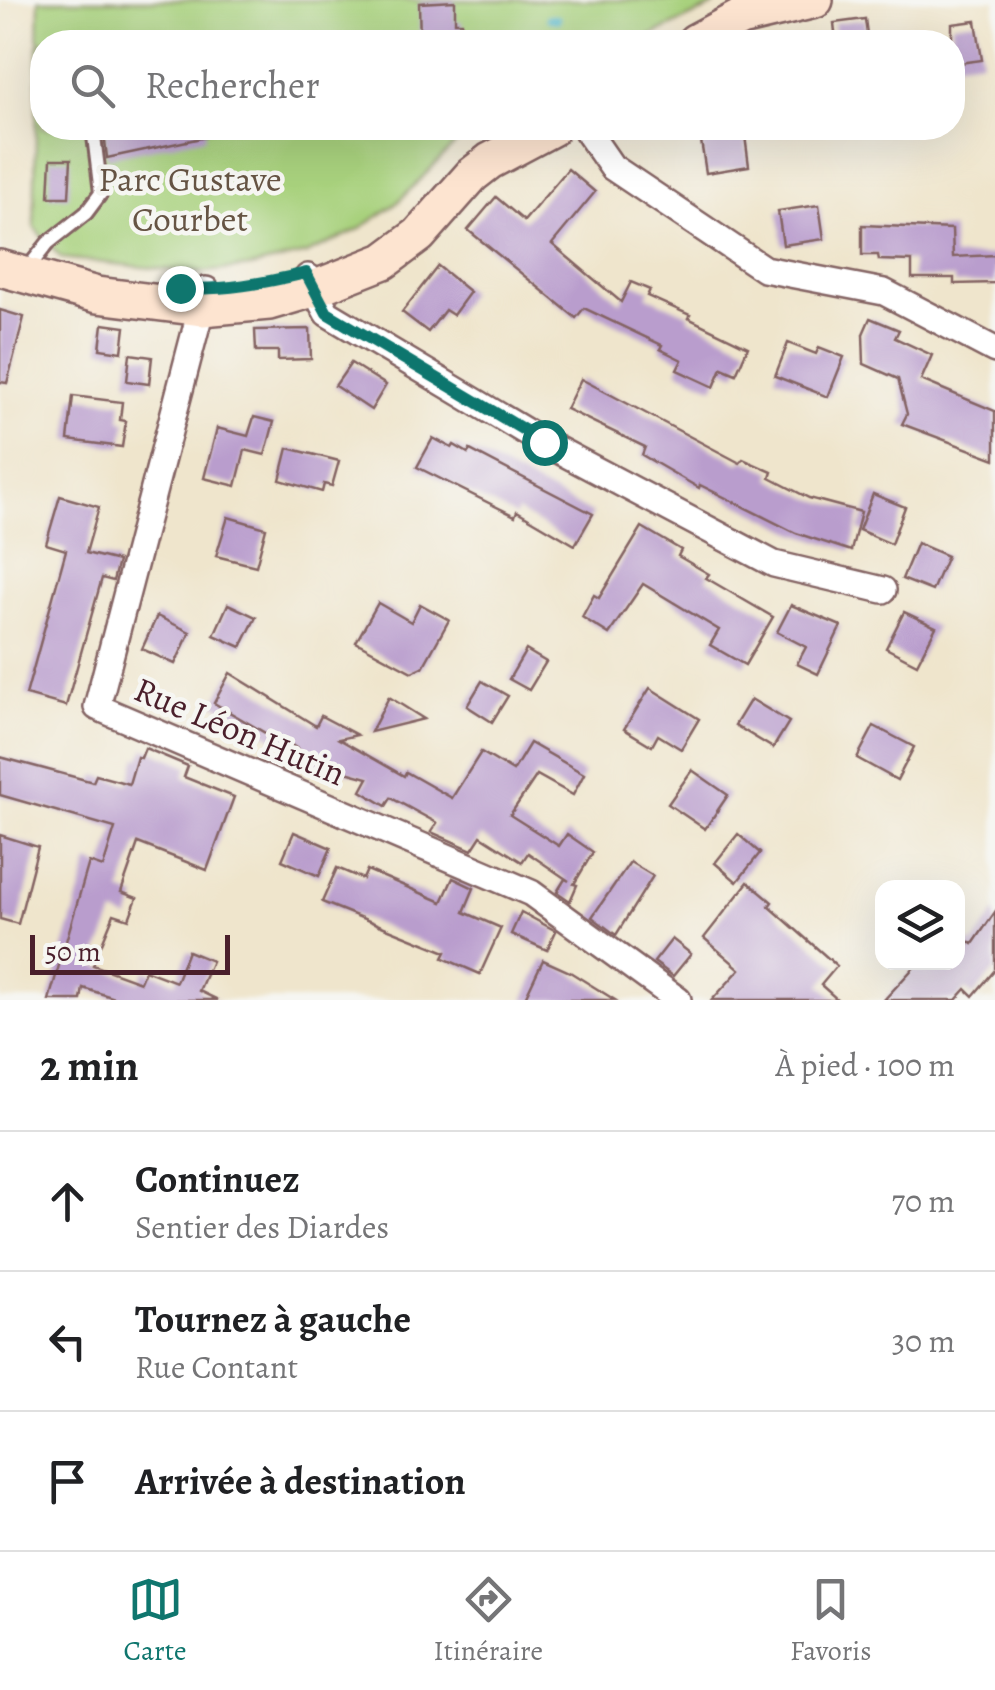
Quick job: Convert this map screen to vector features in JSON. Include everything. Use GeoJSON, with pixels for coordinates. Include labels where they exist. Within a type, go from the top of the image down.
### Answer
{"type":"FeatureCollection","features":[{"type":"Feature","properties":{"kind":"main road"},"geometry":{"type":"LineString","coordinates":[[711,30],[737,9],[815,0]]}},
{"type":"Feature","properties":{"kind":"main road"},"geometry":{"type":"LineString","coordinates":[[310,281],[392,232],[460,161],[498,140]]}},
{"type":"Feature","properties":{"kind":"main road"},"geometry":{"type":"LineString","coordinates":[[12,271],[97,295],[204,299],[260,284],[310,281],[384,261],[403,249],[472,175],[529,140]]}},
{"type":"Feature","properties":{"kind":"street"},"geometry":{"type":"LineString","coordinates":[[593,140],[612,167],[764,269],[884,292],[995,350]]}},
{"type":"Feature","properties":{"kind":"street"},"geometry":{"type":"LineString","coordinates":[[310,281],[327,313],[544,442],[774,564],[883,590]]}},
{"type":"Feature","properties":{"kind":"street","name":"Rue Léon Hutin"},"geometry":{"type":"LineString","coordinates":[[204,299],[97,708],[531,893],[678,1000]]}},
{"type":"Feature","properties":{"kind":"lane"},"geometry":{"type":"LineString","coordinates":[[12,271],[86,212],[100,194],[94,140]]}},
{"type":"Feature","properties":{"kind":"green space","name":"Parc Gustave Courbet"},"geometry":{"type":"Polygon","coordinates":[[[39,0],[712,0],[714,6],[663,30],[38,30],[39,0]]]}},
{"type":"Feature","properties":{"kind":"green space","name":"Parc Gustave Courbet"},"geometry":{"type":"Polygon","coordinates":[[[36,140],[462,140],[397,203],[358,230],[306,254],[250,267],[196,273],[61,258],[34,227],[36,140]]]}},
{"type":"Feature","properties":{"kind":"building"},"geometry":{"type":"Polygon","coordinates":[[[455,1],[455,22],[462,22],[462,30],[420,30],[419,3],[455,1]]]}},
{"type":"Feature","properties":{"kind":"building"},"geometry":{"type":"Polygon","coordinates":[[[865,19],[866,30],[835,30],[834,23],[865,19]]]}},
{"type":"Feature","properties":{"kind":"building"},"geometry":{"type":"Polygon","coordinates":[[[976,21],[982,60],[965,62],[965,30],[952,30],[952,24],[976,21]]]}},
{"type":"Feature","properties":{"kind":"building"},"geometry":{"type":"Polygon","coordinates":[[[105,140],[192,140],[107,158],[105,140]]]}},
{"type":"Feature","properties":{"kind":"building"},"geometry":{"type":"Polygon","coordinates":[[[701,140],[746,140],[749,166],[706,173],[701,140]]]}},
{"type":"Feature","properties":{"kind":"building"},"geometry":{"type":"Polygon","coordinates":[[[51,159],[71,159],[69,197],[49,197],[51,159]]]}},
{"type":"Feature","properties":{"kind":"building"},"geometry":{"type":"Polygon","coordinates":[[[568,169],[595,192],[552,244],[621,302],[631,282],[650,290],[647,296],[748,347],[736,374],[722,368],[714,387],[677,370],[682,360],[660,349],[662,345],[584,308],[576,318],[468,230],[496,197],[524,221],[568,169]]]}},
{"type":"Feature","properties":{"kind":"building"},"geometry":{"type":"Polygon","coordinates":[[[819,205],[824,239],[783,245],[778,211],[819,205]]]}},
{"type":"Feature","properties":{"kind":"building"},"geometry":{"type":"Polygon","coordinates":[[[862,225],[952,229],[953,257],[995,255],[995,283],[954,284],[954,278],[912,278],[912,261],[862,255],[862,225]]]}},
{"type":"Feature","properties":{"kind":"building"},"geometry":{"type":"Polygon","coordinates":[[[438,266],[470,292],[453,315],[445,310],[428,332],[402,312],[438,266]]]}},
{"type":"Feature","properties":{"kind":"building"},"geometry":{"type":"Polygon","coordinates":[[[0,310],[24,317],[7,383],[0,382],[0,310]]]}},
{"type":"Feature","properties":{"kind":"building"},"geometry":{"type":"Polygon","coordinates":[[[870,318],[899,330],[895,338],[932,355],[921,380],[995,411],[995,459],[902,424],[907,414],[898,379],[864,364],[863,334],[870,318]]]}},
{"type":"Feature","properties":{"kind":"building"},"geometry":{"type":"Polygon","coordinates":[[[103,324],[125,327],[122,352],[100,349],[103,324]]]}},
{"type":"Feature","properties":{"kind":"building"},"geometry":{"type":"Polygon","coordinates":[[[310,329],[311,359],[278,360],[278,351],[256,351],[255,330],[310,329]]]}},
{"type":"Feature","properties":{"kind":"building"},"geometry":{"type":"Polygon","coordinates":[[[788,343],[816,354],[819,347],[844,357],[828,397],[775,376],[788,343]]]}},
{"type":"Feature","properties":{"kind":"building"},"geometry":{"type":"Polygon","coordinates":[[[130,354],[152,357],[149,384],[127,381],[130,354]]]}},
{"type":"Feature","properties":{"kind":"building"},"geometry":{"type":"Polygon","coordinates":[[[351,363],[386,385],[371,410],[335,386],[351,363]]]}},
{"type":"Feature","properties":{"kind":"building"},"geometry":{"type":"Polygon","coordinates":[[[581,379],[740,463],[743,459],[772,472],[770,478],[809,498],[861,512],[851,551],[796,533],[700,485],[699,488],[642,455],[645,447],[566,409],[581,379]]]}},
{"type":"Feature","properties":{"kind":"building"},"geometry":{"type":"Polygon","coordinates":[[[73,396],[122,402],[120,420],[126,421],[122,447],[68,440],[73,396]]]}},
{"type":"Feature","properties":{"kind":"building"},"geometry":{"type":"Polygon","coordinates":[[[254,417],[274,422],[265,455],[245,450],[236,486],[204,478],[217,428],[248,436],[254,417]]]}},
{"type":"Feature","properties":{"kind":"building"},"geometry":{"type":"Polygon","coordinates":[[[433,438],[452,448],[454,445],[468,453],[470,450],[593,514],[575,545],[517,511],[515,516],[417,467],[433,438]]]}},
{"type":"Feature","properties":{"kind":"building"},"geometry":{"type":"Polygon","coordinates":[[[288,448],[339,461],[332,486],[324,484],[322,492],[280,480],[288,448]]]}},
{"type":"Feature","properties":{"kind":"building"},"geometry":{"type":"Polygon","coordinates":[[[873,494],[905,507],[891,544],[859,530],[873,494]]]}},
{"type":"Feature","properties":{"kind":"building"},"geometry":{"type":"Polygon","coordinates":[[[60,496],[99,507],[86,553],[118,561],[113,581],[102,578],[66,706],[26,695],[66,550],[46,544],[60,496]]]}},
{"type":"Feature","properties":{"kind":"building"},"geometry":{"type":"Polygon","coordinates":[[[228,517],[266,528],[256,566],[216,556],[228,517]]]}},
{"type":"Feature","properties":{"kind":"building"},"geometry":{"type":"Polygon","coordinates":[[[642,527],[681,550],[678,556],[709,574],[706,578],[773,617],[745,665],[710,645],[719,630],[643,584],[609,634],[582,617],[594,595],[599,598],[642,527]]]}},
{"type":"Feature","properties":{"kind":"building"},"geometry":{"type":"Polygon","coordinates":[[[917,543],[947,556],[932,591],[902,579],[917,543]]]}},
{"type":"Feature","properties":{"kind":"building"},"geometry":{"type":"Polygon","coordinates":[[[378,603],[411,622],[420,604],[449,620],[423,667],[412,672],[356,642],[378,603]]]}},
{"type":"Feature","properties":{"kind":"building"},"geometry":{"type":"Polygon","coordinates":[[[228,604],[256,617],[241,647],[214,635],[228,604]]]}},
{"type":"Feature","properties":{"kind":"building"},"geometry":{"type":"Polygon","coordinates":[[[791,605],[841,626],[818,674],[797,664],[806,647],[777,632],[791,605]]]}},
{"type":"Feature","properties":{"kind":"building"},"geometry":{"type":"Polygon","coordinates":[[[904,612],[936,627],[917,664],[886,648],[904,612]]]}},
{"type":"Feature","properties":{"kind":"building"},"geometry":{"type":"Polygon","coordinates":[[[157,616],[190,632],[175,664],[142,649],[157,616]]]}},
{"type":"Feature","properties":{"kind":"building"},"geometry":{"type":"Polygon","coordinates":[[[526,650],[546,662],[529,690],[509,679],[526,650]]]}},
{"type":"Feature","properties":{"kind":"building"},"geometry":{"type":"Polygon","coordinates":[[[230,673],[316,726],[321,716],[357,735],[339,739],[452,798],[481,752],[513,771],[530,743],[584,774],[573,795],[537,775],[510,815],[559,846],[567,834],[593,852],[574,884],[577,885],[570,901],[557,892],[565,879],[569,881],[528,853],[522,862],[481,836],[472,850],[431,832],[437,823],[391,798],[386,806],[361,791],[368,778],[320,765],[286,741],[284,744],[214,703],[230,673]]]}},
{"type":"Feature","properties":{"kind":"building"},"geometry":{"type":"Polygon","coordinates":[[[482,681],[508,696],[492,722],[467,706],[482,681]]]}},
{"type":"Feature","properties":{"kind":"building"},"geometry":{"type":"Polygon","coordinates":[[[650,688],[699,719],[681,749],[658,735],[652,746],[624,729],[650,688]]]}},
{"type":"Feature","properties":{"kind":"building"},"geometry":{"type":"Polygon","coordinates":[[[389,697],[424,719],[371,732],[389,697]]]}},
{"type":"Feature","properties":{"kind":"building"},"geometry":{"type":"Polygon","coordinates":[[[751,699],[789,722],[773,748],[735,725],[751,699]]]}},
{"type":"Feature","properties":{"kind":"building"},"geometry":{"type":"Polygon","coordinates":[[[874,726],[914,747],[897,780],[857,758],[874,726]]]}},
{"type":"Feature","properties":{"kind":"building"},"geometry":{"type":"Polygon","coordinates":[[[145,748],[188,766],[184,777],[234,797],[207,870],[138,843],[121,892],[137,898],[129,919],[114,914],[93,965],[140,982],[145,970],[176,982],[188,951],[212,961],[199,991],[218,1000],[121,1000],[83,988],[81,1000],[49,1000],[89,862],[103,867],[115,828],[0,795],[0,757],[93,782],[96,775],[129,784],[137,757],[141,758],[145,748]]]}},
{"type":"Feature","properties":{"kind":"building"},"geometry":{"type":"Polygon","coordinates":[[[692,770],[728,795],[705,829],[668,804],[692,770]]]}},
{"type":"Feature","properties":{"kind":"building"},"geometry":{"type":"Polygon","coordinates":[[[294,832],[331,848],[319,876],[282,860],[294,832]]]}},
{"type":"Feature","properties":{"kind":"building"},"geometry":{"type":"Polygon","coordinates":[[[738,834],[760,853],[737,882],[715,863],[738,834]]]}},
{"type":"Feature","properties":{"kind":"building"},"geometry":{"type":"Polygon","coordinates":[[[0,835],[38,847],[18,924],[0,919],[0,835]]]}},
{"type":"Feature","properties":{"kind":"building"},"geometry":{"type":"Polygon","coordinates":[[[630,862],[653,876],[616,935],[592,917],[630,862]]]}},
{"type":"Feature","properties":{"kind":"building"},"geometry":{"type":"Polygon","coordinates":[[[337,868],[363,879],[367,870],[442,902],[453,878],[474,888],[464,912],[501,928],[480,974],[443,958],[446,952],[322,902],[337,868]]]}},
{"type":"Feature","properties":{"kind":"building"},"geometry":{"type":"Polygon","coordinates":[[[748,882],[772,902],[769,906],[837,966],[821,985],[838,1000],[712,1000],[740,969],[704,938],[748,882]]]}},
{"type":"Feature","properties":{"kind":"building"},"geometry":{"type":"Polygon","coordinates":[[[521,912],[556,931],[547,950],[511,934],[521,912]]]}},
{"type":"Feature","properties":{"kind":"building"},"geometry":{"type":"Polygon","coordinates":[[[995,912],[995,970],[973,996],[966,989],[956,1000],[884,1000],[912,970],[965,970],[965,948],[970,942],[973,944],[995,912]]]}},
{"type":"Feature","properties":{"kind":"building"},"geometry":{"type":"Polygon","coordinates":[[[672,939],[691,954],[673,976],[654,962],[672,939]]]}},
{"type":"Feature","properties":{"kind":"building"},"geometry":{"type":"Polygon","coordinates":[[[543,960],[570,972],[615,1000],[524,1000],[543,960]]]}},
{"type":"Feature","properties":{"kind":"waterway"},"geometry":{"type":"LineString","coordinates":[[550,18],[557,19]]}},
{"type":"Feature","properties":{"kind":"route"},"geometry":{"type":"LineString","coordinates":[[180,288],[206,290],[260,284],[306,273],[327,313],[544,442]]}}]}
